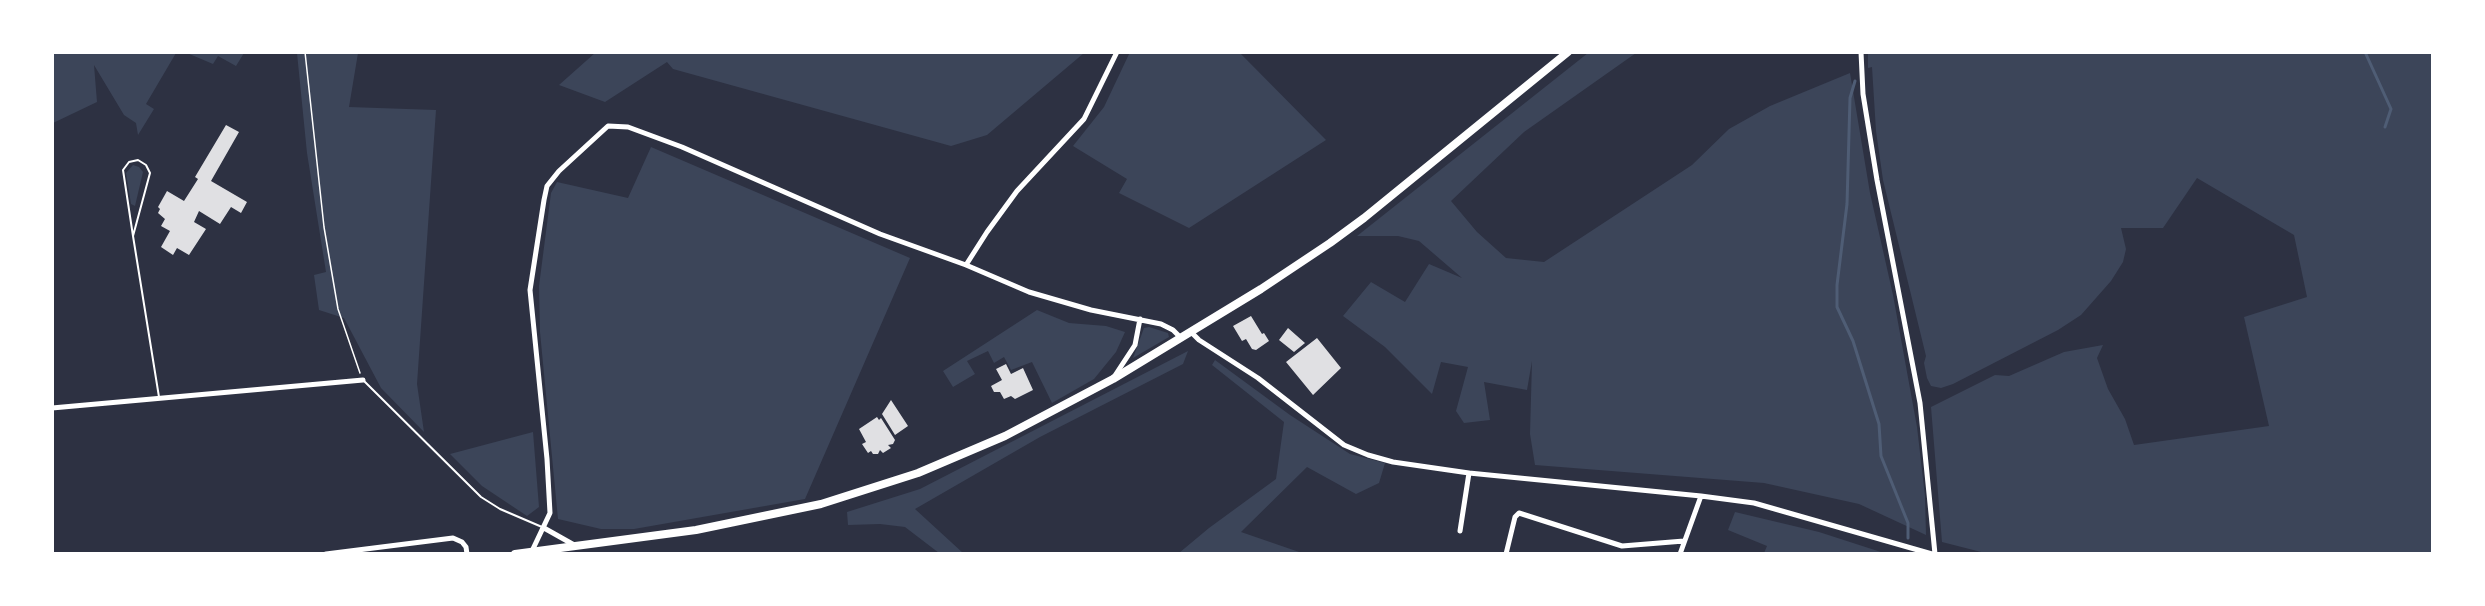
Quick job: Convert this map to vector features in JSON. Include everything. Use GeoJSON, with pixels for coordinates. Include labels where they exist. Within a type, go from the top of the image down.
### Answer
{"type":"FeatureCollection","features":[{"type":"Feature","properties":{"kind":"main road"},"geometry":{"type":"LineString","coordinates":[[515,554],[696,530],[760,519],[859,493],[971,452],[1052,413],[1113,379],[1275,280],[1364,218],[1568,52]]}},
{"type":"Feature","properties":{"kind":"street"},"geometry":{"type":"LineString","coordinates":[[966,265],[1017,191],[1084,119],[1117,52]]}},
{"type":"Feature","properties":{"kind":"street"},"geometry":{"type":"LineString","coordinates":[[1191,332],[1198,340],[1258,378],[1344,445],[1368,455],[1394,462],[1468,473],[1754,503],[1934,554],[1920,403],[1877,180],[1863,94],[1861,52]]}},
{"type":"Feature","properties":{"kind":"street"},"geometry":{"type":"LineString","coordinates":[[532,551],[550,513],[547,459],[530,290],[547,186],[565,164],[608,126],[628,127],[682,147],[880,234],[966,265],[1029,292],[1059,302],[1140,319],[1173,330],[1181,338]]}},
{"type":"Feature","properties":{"kind":"street"},"geometry":{"type":"LineString","coordinates":[[1113,379],[1135,345],[1140,319]]}},
{"type":"Feature","properties":{"kind":"street"},"geometry":{"type":"LineString","coordinates":[[52,408],[363,380]]}},
{"type":"Feature","properties":{"kind":"street"},"geometry":{"type":"LineString","coordinates":[[1460,531],[1468,473]]}},
{"type":"Feature","properties":{"kind":"street"},"geometry":{"type":"LineString","coordinates":[[1680,554],[1701,496]]}},
{"type":"Feature","properties":{"kind":"street"},"geometry":{"type":"LineString","coordinates":[[1506,554],[1515,516],[1519,513],[1622,546],[1684,542]]}},
{"type":"Feature","properties":{"kind":"street"},"geometry":{"type":"LineString","coordinates":[[544,528],[577,546]]}},
{"type":"Feature","properties":{"kind":"street"},"geometry":{"type":"LineString","coordinates":[[326,554],[453,538],[462,542],[467,554]]}},
{"type":"Feature","properties":{"kind":"lane"},"geometry":{"type":"LineString","coordinates":[[133,236],[150,173],[146,165],[138,160],[129,162],[123,170],[133,236],[159,399]]}},
{"type":"Feature","properties":{"kind":"lane"},"geometry":{"type":"LineString","coordinates":[[363,380],[481,496],[500,509],[544,528]]}},
{"type":"Feature","properties":{"kind":"path"},"geometry":{"type":"LineString","coordinates":[[305,52],[324,226],[338,309],[363,380]]}},
{"type":"Feature","properties":{"kind":"shaded area"},"geometry":{"type":"Polygon","coordinates":[[[53,52],[176,53],[146,104],[154,109],[138,135],[136,123],[124,115],[94,65],[97,102],[53,123],[53,52]]]}},
{"type":"Feature","properties":{"kind":"shaded area"},"geometry":{"type":"Polygon","coordinates":[[[1130,52],[1240,53],[1326,140],[1189,228],[1119,193],[1127,179],[1073,146],[1104,107],[1130,52]]]}},
{"type":"Feature","properties":{"kind":"shaded area"},"geometry":{"type":"Polygon","coordinates":[[[1868,52],[2432,53],[2432,553],[1989,554],[1942,542],[1931,407],[1995,375],[2009,376],[2064,352],[2103,345],[2097,358],[2108,389],[2125,419],[2134,445],[2269,426],[2244,317],[2307,297],[2294,235],[2197,178],[2163,228],[2121,228],[2126,249],[2123,262],[2111,281],[2081,315],[2058,330],[1953,384],[1941,388],[1931,386],[1927,378],[1924,363],[1926,356],[1883,180],[1876,131],[1872,67],[1868,68],[1868,52]]]}},
{"type":"Feature","properties":{"kind":"shaded area"},"geometry":{"type":"Polygon","coordinates":[[[187,53],[244,53],[236,66],[218,56],[213,64],[187,53]]]}},
{"type":"Feature","properties":{"kind":"shaded area"},"geometry":{"type":"Polygon","coordinates":[[[297,53],[358,53],[349,107],[436,110],[417,384],[424,432],[381,388],[344,318],[319,310],[314,275],[326,272],[307,153],[297,53]]]}},
{"type":"Feature","properties":{"kind":"shaded area"},"geometry":{"type":"Polygon","coordinates":[[[595,53],[1084,53],[987,135],[951,146],[673,69],[667,62],[605,102],[559,85],[595,53]]]}},
{"type":"Feature","properties":{"kind":"shaded area"},"geometry":{"type":"Polygon","coordinates":[[[1588,53],[1636,53],[1524,132],[1451,201],[1477,232],[1506,258],[1544,262],[1692,165],[1729,129],[1770,106],[1850,73],[1870,193],[1893,295],[1917,427],[1925,496],[1926,535],[1859,504],[1764,483],[1535,465],[1530,434],[1532,361],[1527,390],[1484,382],[1490,420],[1464,423],[1456,411],[1468,367],[1441,362],[1432,394],[1385,347],[1343,316],[1371,282],[1405,302],[1429,264],[1462,278],[1419,241],[1398,236],[1357,236],[1588,53]]]}},
{"type":"Feature","properties":{"kind":"shaded area"},"geometry":{"type":"Polygon","coordinates":[[[651,147],[910,258],[805,499],[634,529],[601,529],[558,519],[540,332],[539,286],[551,193],[557,182],[628,198],[651,147]]]}},
{"type":"Feature","properties":{"kind":"shaded area"},"geometry":{"type":"Polygon","coordinates":[[[133,165],[139,167],[143,172],[135,206],[131,204],[126,173],[133,165]]]}},
{"type":"Feature","properties":{"kind":"shaded area"},"geometry":{"type":"Polygon","coordinates":[[[1037,310],[1069,323],[1106,326],[1125,332],[1116,352],[1094,379],[1052,403],[1032,362],[1011,370],[1004,357],[994,363],[988,351],[967,361],[975,374],[953,387],[943,371],[1037,310]]]}},
{"type":"Feature","properties":{"kind":"shaded area"},"geometry":{"type":"Polygon","coordinates":[[[1149,327],[1168,333],[1169,337],[1133,358],[1144,328],[1149,327]]]}},
{"type":"Feature","properties":{"kind":"shaded area"},"geometry":{"type":"Polygon","coordinates":[[[1188,351],[1183,364],[1040,437],[915,509],[963,553],[939,553],[905,527],[880,524],[848,525],[847,512],[920,489],[1188,351]]]}},
{"type":"Feature","properties":{"kind":"shaded area"},"geometry":{"type":"Polygon","coordinates":[[[1215,360],[1290,415],[1350,454],[1385,463],[1379,483],[1356,494],[1307,467],[1241,532],[1302,553],[1179,553],[1276,479],[1284,422],[1212,365],[1215,360]]]}},
{"type":"Feature","properties":{"kind":"shaded area"},"geometry":{"type":"Polygon","coordinates":[[[533,432],[539,507],[527,516],[482,486],[450,454],[533,432]]]}},
{"type":"Feature","properties":{"kind":"shaded area"},"geometry":{"type":"Polygon","coordinates":[[[1735,512],[1819,532],[1884,553],[1764,553],[1767,546],[1728,530],[1735,512]]]}},
{"type":"Feature","properties":{"kind":"building"},"geometry":{"type":"Polygon","coordinates":[[[226,125],[239,132],[211,181],[247,202],[241,213],[231,207],[220,224],[199,211],[194,222],[206,229],[189,255],[177,248],[173,255],[161,247],[170,231],[161,226],[165,219],[158,213],[160,209],[158,207],[167,191],[184,201],[198,179],[195,177],[226,125]]]}},
{"type":"Feature","properties":{"kind":"building"},"geometry":{"type":"Polygon","coordinates":[[[1251,316],[1269,341],[1256,350],[1252,349],[1246,339],[1242,341],[1233,326],[1251,316]]]}},
{"type":"Feature","properties":{"kind":"building"},"geometry":{"type":"Polygon","coordinates":[[[1288,328],[1305,343],[1294,352],[1279,340],[1288,328]]]}},
{"type":"Feature","properties":{"kind":"building"},"geometry":{"type":"Polygon","coordinates":[[[1317,338],[1341,368],[1313,395],[1286,362],[1317,338]]]}},
{"type":"Feature","properties":{"kind":"building"},"geometry":{"type":"Polygon","coordinates":[[[1006,364],[1011,374],[1023,368],[1033,390],[1015,399],[1011,396],[1004,399],[1000,392],[994,392],[991,386],[1002,380],[996,369],[1006,364]]]}},
{"type":"Feature","properties":{"kind":"building"},"geometry":{"type":"Polygon","coordinates":[[[891,400],[908,426],[895,435],[882,414],[891,400]]]}},
{"type":"Feature","properties":{"kind":"building"},"geometry":{"type":"Polygon","coordinates":[[[877,417],[879,420],[881,418],[895,440],[893,444],[888,445],[891,448],[883,453],[880,450],[878,454],[873,454],[871,451],[868,453],[862,444],[866,442],[859,429],[877,417]]]}},
{"type":"Feature","properties":{"kind":"waterway"},"geometry":{"type":"LineString","coordinates":[[2365,52],[2391,109],[2385,127]]}},
{"type":"Feature","properties":{"kind":"waterway"},"geometry":{"type":"LineString","coordinates":[[1855,81],[1850,98],[1847,204],[1837,285],[1837,307],[1853,341],[1879,424],[1881,456],[1908,523],[1908,538]]}}]}
